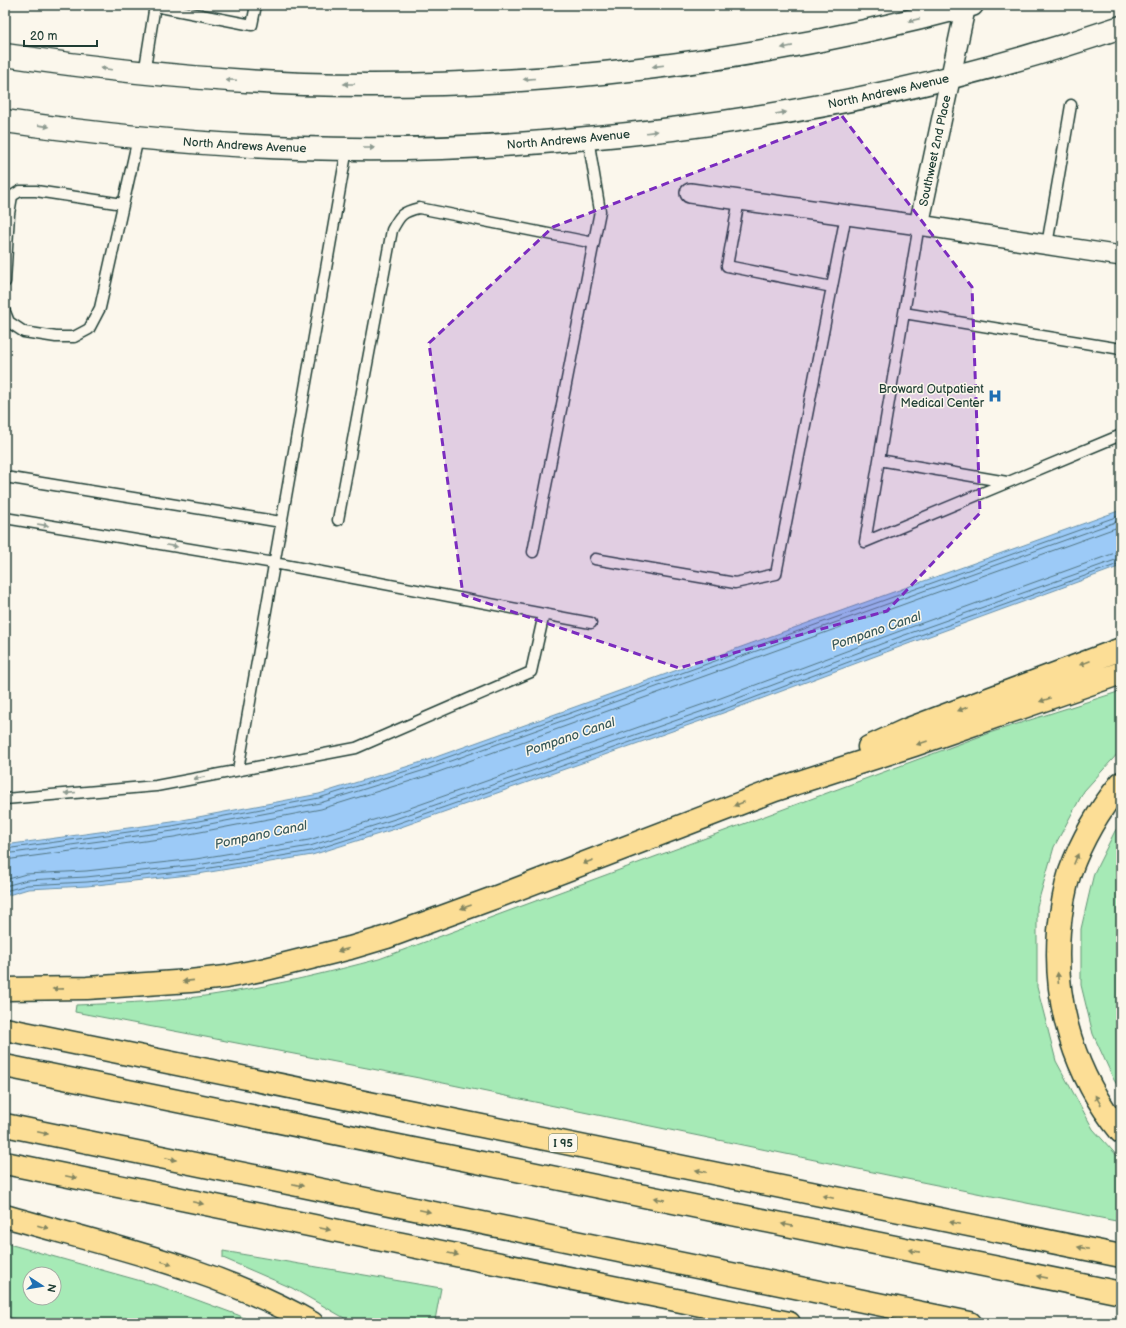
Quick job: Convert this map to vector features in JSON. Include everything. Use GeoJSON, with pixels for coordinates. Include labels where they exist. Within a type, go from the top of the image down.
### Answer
{"type":"FeatureCollection","features":[{"type":"Feature","properties":{"kind":"highway"},"geometry":{"type":"LineString","coordinates":[[775,790],[906,730],[1121,649]]}},
{"type":"Feature","properties":{"kind":"highway"},"geometry":{"type":"LineString","coordinates":[[5,989],[86,988],[226,977],[308,959],[387,937],[499,896],[775,790],[914,745],[1121,673]]}},
{"type":"Feature","properties":{"kind":"highway"},"geometry":{"type":"LineString","coordinates":[[1121,783],[1098,814],[1070,872],[1060,917],[1058,956],[1060,995],[1076,1056],[1093,1092],[1121,1132]]}},
{"type":"Feature","properties":{"kind":"highway","name":"I 95"},"geometry":{"type":"LineString","coordinates":[[5,1029],[1121,1256]]}},
{"type":"Feature","properties":{"kind":"highway"},"geometry":{"type":"LineString","coordinates":[[5,1066],[1121,1293]]}},
{"type":"Feature","properties":{"kind":"highway"},"geometry":{"type":"LineString","coordinates":[[5,1125],[970,1323]]}},
{"type":"Feature","properties":{"kind":"highway"},"geometry":{"type":"LineString","coordinates":[[5,1163],[789,1323]]}},
{"type":"Feature","properties":{"kind":"highway"},"geometry":{"type":"LineString","coordinates":[[5,1216],[202,1273],[289,1310],[312,1323]]}},
{"type":"Feature","properties":{"kind":"main road"},"geometry":{"type":"LineString","coordinates":[[5,56],[144,74],[235,80],[332,84],[521,80],[610,72],[768,50],[871,30],[968,6]]}},
{"type":"Feature","properties":{"kind":"main road","name":"North Andrews Avenue"},"geometry":{"type":"LineString","coordinates":[[5,121],[138,138],[300,148],[347,149],[526,144],[706,125],[795,111],[885,93],[951,77],[1015,60],[1121,27]]}},
{"type":"Feature","properties":{"kind":"street","name":"Southwest 2nd Place"},"geometry":{"type":"LineString","coordinates":[[919,225],[968,6]]}},
{"type":"Feature","properties":{"kind":"street"},"geometry":{"type":"LineString","coordinates":[[690,193],[919,225],[1121,256]]}},
{"type":"Feature","properties":{"kind":"lane"},"geometry":{"type":"LineString","coordinates":[[144,74],[155,6],[252,25],[256,5]]}},
{"type":"Feature","properties":{"kind":"lane"},"geometry":{"type":"LineString","coordinates":[[1047,244],[1071,105]]}},
{"type":"Feature","properties":{"kind":"lane"},"geometry":{"type":"LineString","coordinates":[[5,312],[9,322],[24,332],[56,337],[74,337],[88,329],[100,308],[138,138]]}},
{"type":"Feature","properties":{"kind":"lane"},"geometry":{"type":"LineString","coordinates":[[533,552],[600,211],[588,138]]}},
{"type":"Feature","properties":{"kind":"lane"},"geometry":{"type":"LineString","coordinates":[[238,770],[347,149]]}},
{"type":"Feature","properties":{"kind":"lane"},"geometry":{"type":"LineString","coordinates":[[5,282],[9,214],[12,196],[20,191],[36,191],[123,204]]}},
{"type":"Feature","properties":{"kind":"lane"},"geometry":{"type":"LineString","coordinates":[[739,200],[727,266],[832,287]]}},
{"type":"Feature","properties":{"kind":"lane"},"geometry":{"type":"LineString","coordinates":[[338,520],[392,230],[399,217],[407,211],[419,208],[594,242]]}},
{"type":"Feature","properties":{"kind":"lane"},"geometry":{"type":"LineString","coordinates":[[595,558],[735,583],[776,574],[846,215]]}},
{"type":"Feature","properties":{"kind":"lane"},"geometry":{"type":"LineString","coordinates":[[919,225],[865,542],[1121,435]]}},
{"type":"Feature","properties":{"kind":"lane"},"geometry":{"type":"LineString","coordinates":[[904,313],[1121,350]]}},
{"type":"Feature","properties":{"kind":"lane"},"geometry":{"type":"LineString","coordinates":[[879,460],[1007,482]]}},
{"type":"Feature","properties":{"kind":"lane"},"geometry":{"type":"LineString","coordinates":[[5,477],[281,522]]}},
{"type":"Feature","properties":{"kind":"lane"},"geometry":{"type":"LineString","coordinates":[[5,518],[274,563],[591,623]]}},
{"type":"Feature","properties":{"kind":"lane"},"geometry":{"type":"LineString","coordinates":[[5,799],[156,786],[356,748],[531,672],[544,614]]}},
{"type":"Feature","properties":{"kind":"highlighted area"},"geometry":{"type":"Polygon","coordinates":[[[842,116],[972,287],[980,513],[887,611],[679,668],[463,595],[429,343],[553,227],[842,116]]]}},
{"type":"Feature","properties":{"kind":"green space"},"geometry":{"type":"Polygon","coordinates":[[[1121,691],[1121,750],[1084,791],[1054,847],[1037,906],[1037,987],[1056,1061],[1093,1129],[1121,1160],[1121,1222],[419,1078],[75,1012],[76,1005],[173,1000],[250,989],[342,969],[379,959],[989,733],[1121,691]]]}},
{"type":"Feature","properties":{"kind":"green space"},"geometry":{"type":"Polygon","coordinates":[[[1121,823],[1121,1091],[1114,1080],[1093,1034],[1081,985],[1081,929],[1094,873],[1115,831],[1121,823]]]}},
{"type":"Feature","properties":{"kind":"green space"},"geometry":{"type":"Polygon","coordinates":[[[5,1243],[159,1286],[238,1315],[255,1323],[23,1323],[5,1315],[5,1243]]]}},
{"type":"Feature","properties":{"kind":"green space"},"geometry":{"type":"Polygon","coordinates":[[[223,1251],[441,1288],[435,1320],[450,1323],[353,1323],[292,1288],[223,1258],[223,1251]]]}},
{"type":"Feature","properties":{"kind":"water","name":"Pompano Canal"},"geometry":{"type":"Polygon","coordinates":[[[1121,510],[1121,566],[723,713],[401,827],[312,855],[198,874],[87,886],[28,889],[5,896],[5,845],[172,822],[319,794],[425,761],[1121,510]]]}},
{"type":"Feature","properties":{"kind":"place","name":"Broward Outpatient Medical Center"},"geometry":{"type":"Point","coordinates":[995,396]}}]}
